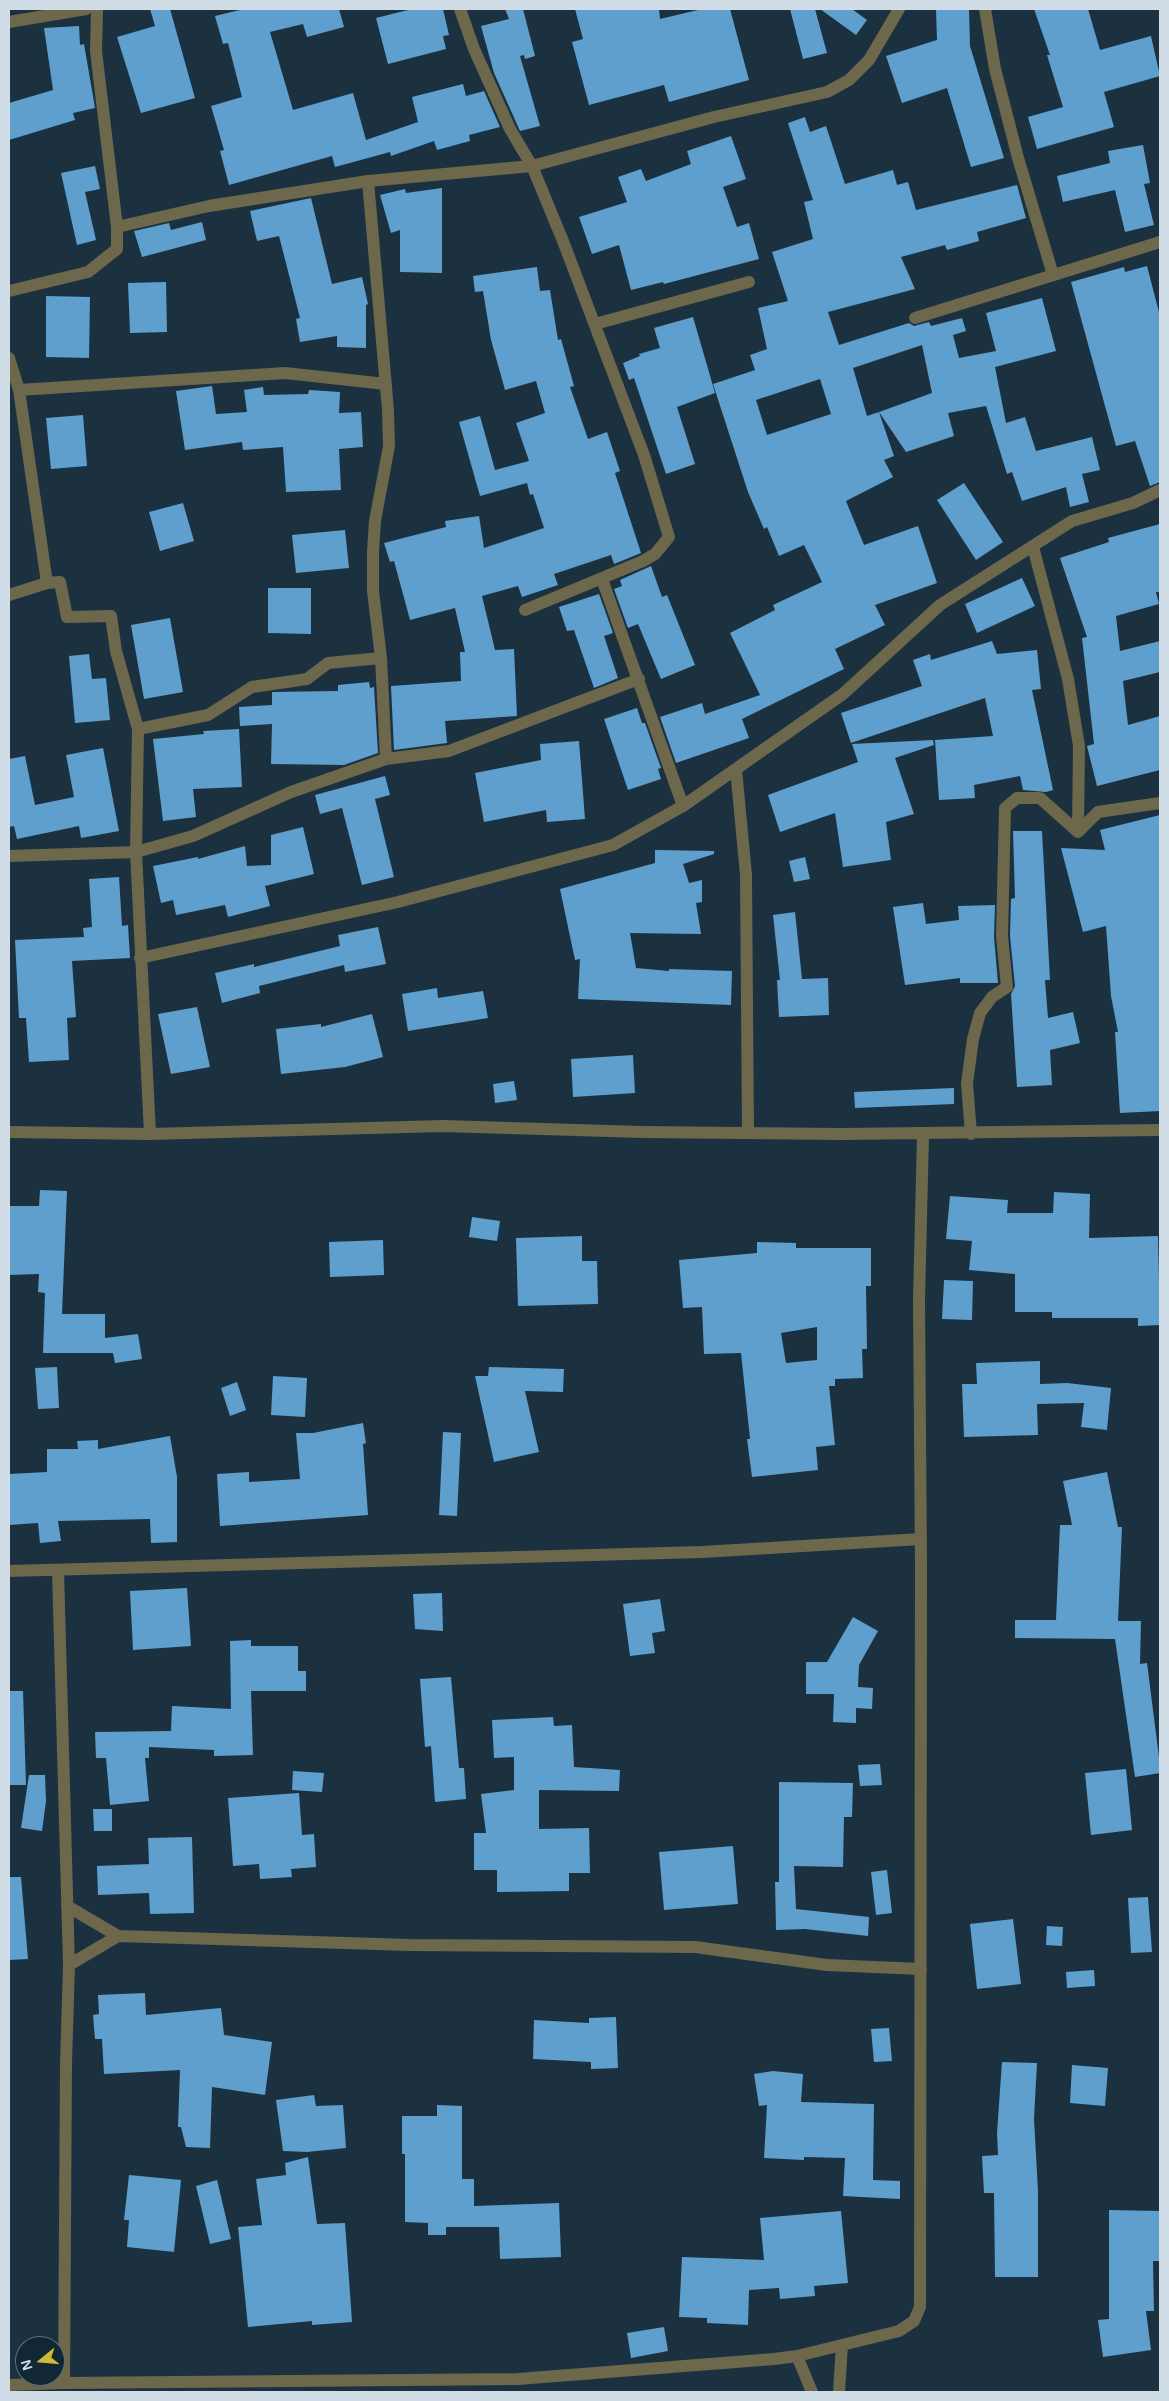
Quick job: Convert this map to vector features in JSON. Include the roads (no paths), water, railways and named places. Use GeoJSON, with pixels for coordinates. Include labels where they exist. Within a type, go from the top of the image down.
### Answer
{"type":"FeatureCollection","features":[{"type":"Feature","properties":{"kind":"street"},"geometry":{"type":"LineString","coordinates":[[9,22],[86,9]]}},
{"type":"Feature","properties":{"kind":"street"},"geometry":{"type":"LineString","coordinates":[[9,292],[88,272],[117,249],[117,227],[96,51],[97,9]]}},
{"type":"Feature","properties":{"kind":"street"},"geometry":{"type":"LineString","coordinates":[[460,9],[474,49],[510,128],[532,166],[595,324],[644,455],[669,537],[655,554],[602,579],[525,610]]}},
{"type":"Feature","properties":{"kind":"street"},"geometry":{"type":"LineString","coordinates":[[117,227],[209,206],[368,181],[532,166],[714,117],[827,92],[849,80],[869,60],[899,9]]}},
{"type":"Feature","properties":{"kind":"street"},"geometry":{"type":"LineString","coordinates":[[985,9],[997,78],[1053,275]]}},
{"type":"Feature","properties":{"kind":"street"},"geometry":{"type":"LineString","coordinates":[[368,181],[386,384],[389,446],[375,521],[373,552],[373,591],[381,658],[386,759]]}},
{"type":"Feature","properties":{"kind":"street"},"geometry":{"type":"LineString","coordinates":[[915,318],[1160,242]]}},
{"type":"Feature","properties":{"kind":"street"},"geometry":{"type":"LineString","coordinates":[[595,324],[749,282]]}},
{"type":"Feature","properties":{"kind":"street"},"geometry":{"type":"LineString","coordinates":[[9,358],[19,390],[47,583]]}},
{"type":"Feature","properties":{"kind":"street"},"geometry":{"type":"LineString","coordinates":[[19,390],[285,373],[386,384]]}},
{"type":"Feature","properties":{"kind":"street"},"geometry":{"type":"LineString","coordinates":[[140,958],[398,902],[613,845],[684,806],[843,694],[940,604],[1072,521],[1133,503],[1160,490]]}},
{"type":"Feature","properties":{"kind":"street"},"geometry":{"type":"LineString","coordinates":[[1033,547],[1072,698],[1079,746],[1078,832]]}},
{"type":"Feature","properties":{"kind":"street"},"geometry":{"type":"LineString","coordinates":[[602,579],[684,806]]}},
{"type":"Feature","properties":{"kind":"street"},"geometry":{"type":"LineString","coordinates":[[9,595],[47,583],[60,582],[67,617],[111,616],[116,651],[138,729],[136,852],[150,1134]]}},
{"type":"Feature","properties":{"kind":"street"},"geometry":{"type":"LineString","coordinates":[[138,729],[208,715],[252,687],[307,679],[328,664],[381,658]]}},
{"type":"Feature","properties":{"kind":"street"},"geometry":{"type":"LineString","coordinates":[[9,856],[136,852],[193,836],[291,792],[386,759],[449,751],[639,679]]}},
{"type":"Feature","properties":{"kind":"street"},"geometry":{"type":"LineString","coordinates":[[736,769],[746,875],[748,1133]]}},
{"type":"Feature","properties":{"kind":"street"},"geometry":{"type":"LineString","coordinates":[[971,1134],[967,1083],[973,1039],[980,1013],[992,997],[1006,987],[1002,936],[1005,808],[1017,798],[1040,798],[1078,832]]}},
{"type":"Feature","properties":{"kind":"street"},"geometry":{"type":"LineString","coordinates":[[1078,832],[1098,812],[1160,803]]}},
{"type":"Feature","properties":{"kind":"street"},"geometry":{"type":"LineString","coordinates":[[9,1132],[150,1134],[443,1126],[923,1135],[1160,1130]]}},
{"type":"Feature","properties":{"kind":"street"},"geometry":{"type":"LineString","coordinates":[[65,2383],[188,2387],[518,2379],[797,2356],[899,2331],[914,2321],[920,2306],[921,1539],[919,1300],[923,1135]]}},
{"type":"Feature","properties":{"kind":"street"},"geometry":{"type":"LineString","coordinates":[[9,1571],[692,1552],[921,1539]]}},
{"type":"Feature","properties":{"kind":"street"},"geometry":{"type":"LineString","coordinates":[[58,1571],[69,1965],[66,2074],[64,2336]]}},
{"type":"Feature","properties":{"kind":"street"},"geometry":{"type":"LineString","coordinates":[[67,1906],[118,1936],[410,1945],[695,1947],[827,1965],[921,1969]]}},
{"type":"Feature","properties":{"kind":"street"},"geometry":{"type":"LineString","coordinates":[[69,1965],[118,1936]]}},
{"type":"Feature","properties":{"kind":"street"},"geometry":{"type":"LineString","coordinates":[[839,2392],[842,2345]]}},
{"type":"Feature","properties":{"kind":"street"},"geometry":{"type":"LineString","coordinates":[[797,2356],[812,2392]]}},
{"type":"Feature","properties":{"kind":"street"},"geometry":{"type":"LineString","coordinates":[[518,2379],[518,2392]]}}]}
